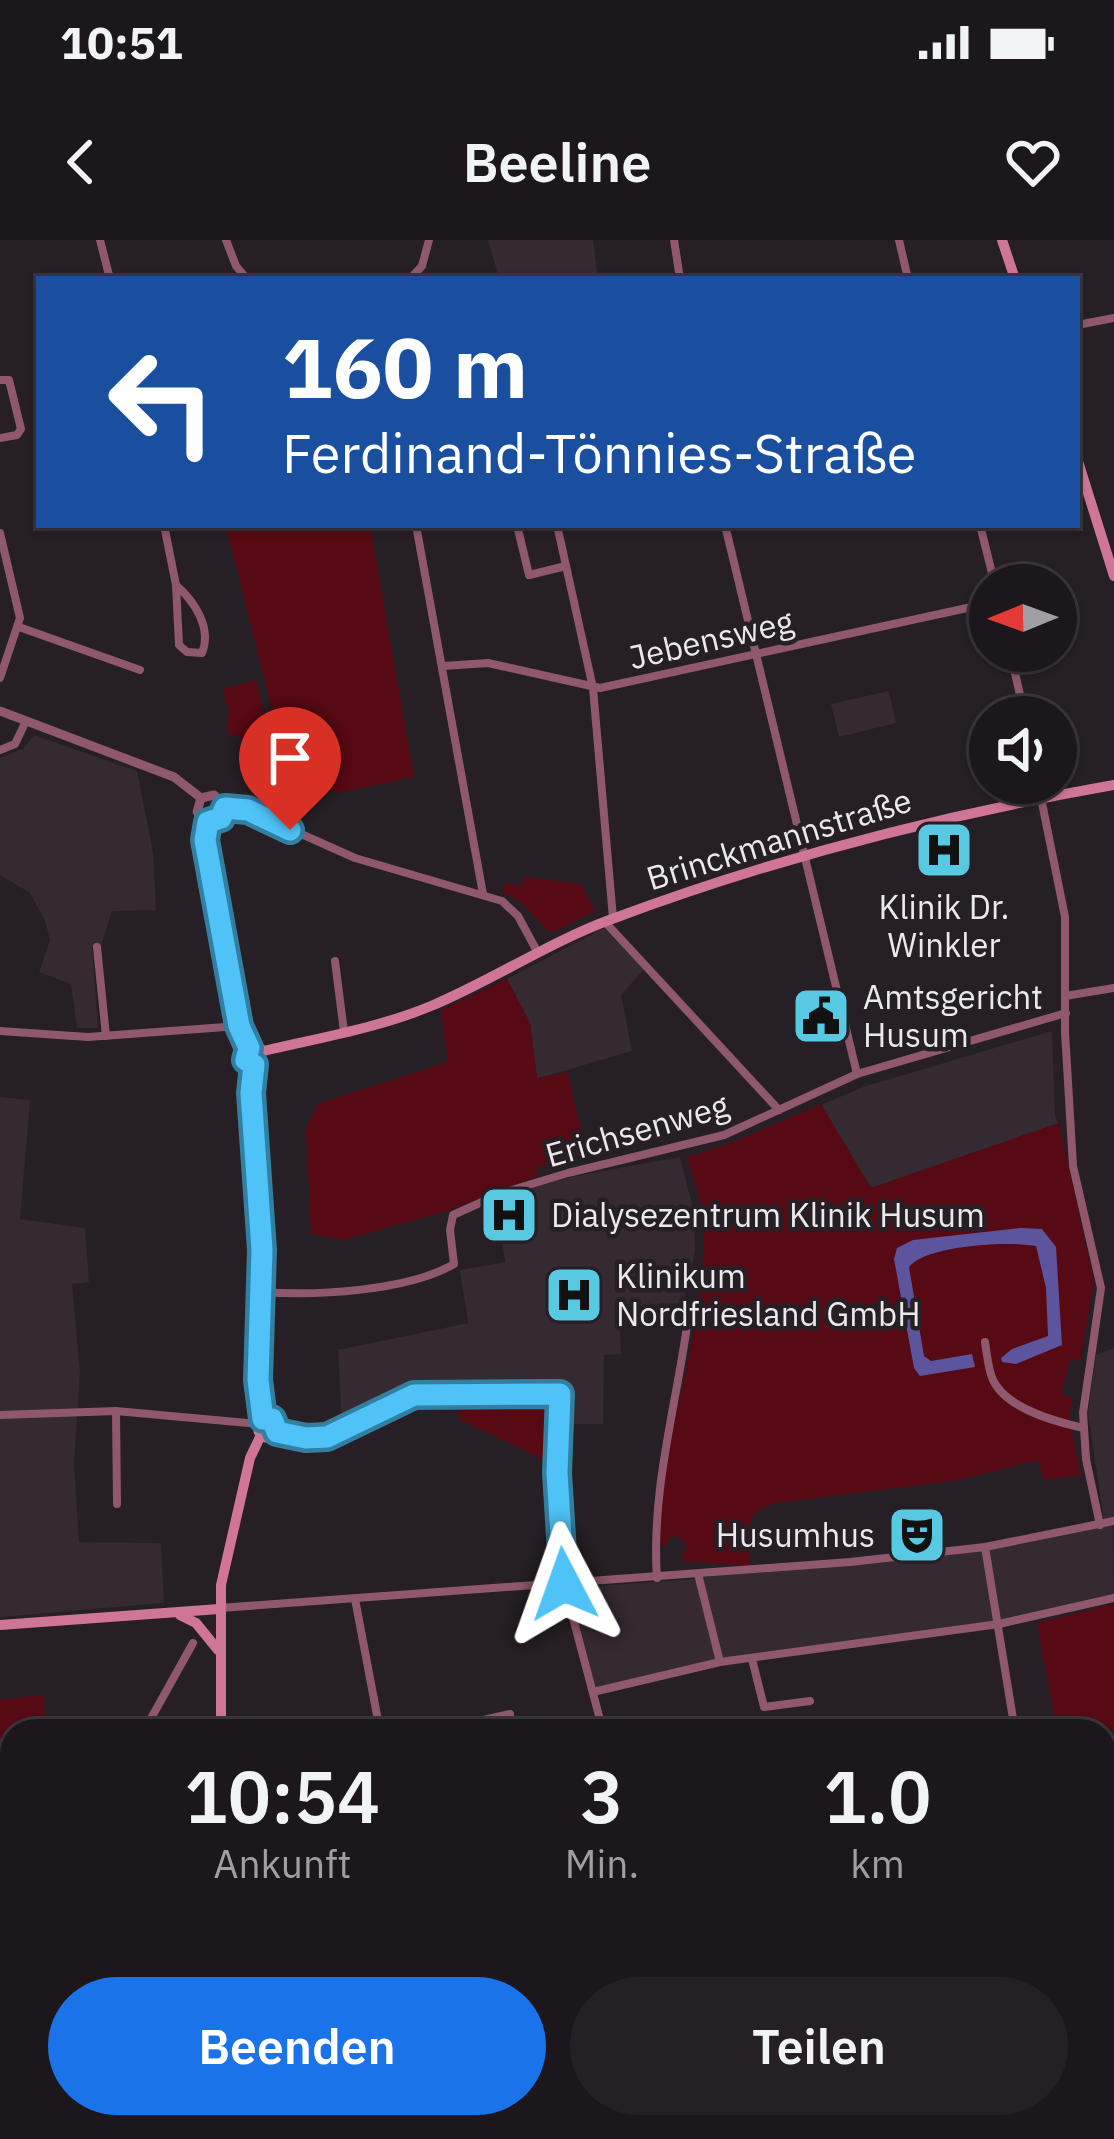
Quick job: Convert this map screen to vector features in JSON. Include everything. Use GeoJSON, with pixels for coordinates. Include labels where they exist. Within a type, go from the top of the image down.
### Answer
{"type":"FeatureCollection","features":[{"type":"Feature","properties":{"kind":"main road"},"geometry":{"type":"LineString","coordinates":[[1002,240],[1014,276]]}},
{"type":"Feature","properties":{"kind":"main road"},"geometry":{"type":"LineString","coordinates":[[1080,468],[1114,576]]}},
{"type":"Feature","properties":{"kind":"main road","name":"Brinckmannstraße"},"geometry":{"type":"LineString","coordinates":[[1077,792],[1114,785]]}},
{"type":"Feature","properties":{"kind":"main road","name":"Brinckmannstraße"},"geometry":{"type":"LineString","coordinates":[[264,1052],[427,1008],[609,920],[897,829],[1014,804]]}},
{"type":"Feature","properties":{"kind":"main road"},"geometry":{"type":"LineString","coordinates":[[258,1046],[264,1052],[261,1063],[246,1060],[249,1048],[258,1046]]}},
{"type":"Feature","properties":{"kind":"main road"},"geometry":{"type":"LineString","coordinates":[[221,1719],[219,1609],[261,1426],[254,1065]]}},
{"type":"Feature","properties":{"kind":"main road"},"geometry":{"type":"LineString","coordinates":[[261,1426],[272,1419],[277,1432]]}},
{"type":"Feature","properties":{"kind":"main road"},"geometry":{"type":"LineString","coordinates":[[0,1624],[219,1609]]}},
{"type":"Feature","properties":{"kind":"main road"},"geometry":{"type":"LineString","coordinates":[[171,1612],[196,1624],[213,1642],[220,1659]]}},
{"type":"Feature","properties":{"kind":"street"},"geometry":{"type":"LineString","coordinates":[[100,240],[109,276]]}},
{"type":"Feature","properties":{"kind":"street"},"geometry":{"type":"LineString","coordinates":[[226,240],[244,276]]}},
{"type":"Feature","properties":{"kind":"street"},"geometry":{"type":"LineString","coordinates":[[413,276],[422,266],[428,240]]}},
{"type":"Feature","properties":{"kind":"street"},"geometry":{"type":"LineString","coordinates":[[674,240],[680,276]]}},
{"type":"Feature","properties":{"kind":"street"},"geometry":{"type":"LineString","coordinates":[[899,240],[907,276]]}},
{"type":"Feature","properties":{"kind":"street"},"geometry":{"type":"LineString","coordinates":[[1080,324],[1114,318]]}},
{"type":"Feature","properties":{"kind":"street"},"geometry":{"type":"LineString","coordinates":[[0,380],[9,380],[21,429],[0,438]]}},
{"type":"Feature","properties":{"kind":"street"},"geometry":{"type":"LineString","coordinates":[[165,528],[176,585],[179,645],[187,652],[203,653],[206,640],[197,607],[176,585]]}},
{"type":"Feature","properties":{"kind":"street"},"geometry":{"type":"LineString","coordinates":[[417,528],[483,894]]}},
{"type":"Feature","properties":{"kind":"street"},"geometry":{"type":"LineString","coordinates":[[518,528],[529,574],[566,566]]}},
{"type":"Feature","properties":{"kind":"street"},"geometry":{"type":"LineString","coordinates":[[558,528],[593,688],[609,920],[778,1110]]}},
{"type":"Feature","properties":{"kind":"street"},"geometry":{"type":"LineString","coordinates":[[726,528],[857,1074]]}},
{"type":"Feature","properties":{"kind":"street"},"geometry":{"type":"LineString","coordinates":[[981,528],[990,564]]}},
{"type":"Feature","properties":{"kind":"street"},"geometry":{"type":"LineString","coordinates":[[0,533],[20,611],[19,627],[0,677]]}},
{"type":"Feature","properties":{"kind":"street","name":"Jebensweg"},"geometry":{"type":"LineString","coordinates":[[443,666],[488,663],[593,688],[969,607]]}},
{"type":"Feature","properties":{"kind":"street"},"geometry":{"type":"LineString","coordinates":[[19,627],[140,670]]}},
{"type":"Feature","properties":{"kind":"street"},"geometry":{"type":"LineString","coordinates":[[0,711],[174,777],[201,798]]}},
{"type":"Feature","properties":{"kind":"street"},"geometry":{"type":"LineString","coordinates":[[0,750],[16,744],[26,721]]}},
{"type":"Feature","properties":{"kind":"street"},"geometry":{"type":"LineString","coordinates":[[201,798],[214,795],[225,808],[252,812],[356,858],[483,894],[513,910],[539,954]]}},
{"type":"Feature","properties":{"kind":"street"},"geometry":{"type":"LineString","coordinates":[[201,798],[197,812],[208,822]]}},
{"type":"Feature","properties":{"kind":"street"},"geometry":{"type":"LineString","coordinates":[[1043,804],[1065,917],[1072,1166],[1100,1295],[1084,1428],[1100,1525]]}},
{"type":"Feature","properties":{"kind":"street"},"geometry":{"type":"LineString","coordinates":[[208,822],[221,818],[225,808]]}},
{"type":"Feature","properties":{"kind":"street"},"geometry":{"type":"LineString","coordinates":[[208,822],[206,852],[239,1026],[249,1048]]}},
{"type":"Feature","properties":{"kind":"street"},"geometry":{"type":"LineString","coordinates":[[97,947],[106,1036]]}},
{"type":"Feature","properties":{"kind":"street"},"geometry":{"type":"LineString","coordinates":[[335,961],[344,1033]]}},
{"type":"Feature","properties":{"kind":"street"},"geometry":{"type":"LineString","coordinates":[[1065,996],[1114,988]]}},
{"type":"Feature","properties":{"kind":"street","name":"Erichsenweg"},"geometry":{"type":"LineString","coordinates":[[262,1292],[346,1289],[436,1274],[454,1264],[449,1230],[453,1215],[524,1186],[724,1136],[857,1074],[1066,1013]]}},
{"type":"Feature","properties":{"kind":"street"},"geometry":{"type":"LineString","coordinates":[[0,1030],[106,1036],[239,1026]]}},
{"type":"Feature","properties":{"kind":"street"},"geometry":{"type":"LineString","coordinates":[[657,1578],[653,1530],[687,1326]]}},
{"type":"Feature","properties":{"kind":"street"},"geometry":{"type":"LineString","coordinates":[[985,1342],[991,1377],[1004,1393],[1055,1421],[1084,1428]]}},
{"type":"Feature","properties":{"kind":"street"},"geometry":{"type":"LineString","coordinates":[[277,1432],[327,1437],[414,1395],[560,1394],[557,1473],[564,1584],[600,1719]]}},
{"type":"Feature","properties":{"kind":"street"},"geometry":{"type":"LineString","coordinates":[[0,1415],[116,1411],[261,1426]]}},
{"type":"Feature","properties":{"kind":"street"},"geometry":{"type":"LineString","coordinates":[[116,1411],[117,1504]]}},
{"type":"Feature","properties":{"kind":"street"},"geometry":{"type":"LineString","coordinates":[[219,1609],[657,1578],[986,1547],[1114,1521]]}},
{"type":"Feature","properties":{"kind":"street"},"geometry":{"type":"LineString","coordinates":[[986,1547],[1013,1719]]}},
{"type":"Feature","properties":{"kind":"street"},"geometry":{"type":"LineString","coordinates":[[698,1574],[720,1662]]}},
{"type":"Feature","properties":{"kind":"street"},"geometry":{"type":"LineString","coordinates":[[593,1693],[720,1662],[999,1624],[1114,1598]]}},
{"type":"Feature","properties":{"kind":"street"},"geometry":{"type":"LineString","coordinates":[[355,1599],[378,1719]]}},
{"type":"Feature","properties":{"kind":"street"},"geometry":{"type":"LineString","coordinates":[[151,1719],[193,1643]]}},
{"type":"Feature","properties":{"kind":"street"},"geometry":{"type":"LineString","coordinates":[[752,1658],[764,1707],[810,1701]]}},
{"type":"Feature","properties":{"kind":"street"},"geometry":{"type":"LineString","coordinates":[[488,1719],[510,1714]]}},
{"type":"Feature","properties":{"kind":"shaded area"},"geometry":{"type":"Polygon","coordinates":[[[488,240],[593,240],[598,276],[498,276],[488,240]]]}},
{"type":"Feature","properties":{"kind":"shaded area"},"geometry":{"type":"Polygon","coordinates":[[[227,528],[371,528],[414,777],[337,793],[287,771],[227,528]]]}},
{"type":"Feature","properties":{"kind":"shaded area"},"geometry":{"type":"Polygon","coordinates":[[[256,680],[274,752],[227,732],[229,712],[223,689],[256,680]]]}},
{"type":"Feature","properties":{"kind":"shaded area"},"geometry":{"type":"Polygon","coordinates":[[[889,691],[896,723],[839,737],[831,704],[889,691]]]}},
{"type":"Feature","properties":{"kind":"shaded area"},"geometry":{"type":"Polygon","coordinates":[[[34,735],[137,771],[153,852],[156,910],[112,911],[101,946],[92,947],[98,1028],[77,1028],[71,984],[39,972],[50,940],[45,921],[30,893],[0,875],[0,758],[24,748],[34,735]]]}},
{"type":"Feature","properties":{"kind":"shaded area"},"geometry":{"type":"Polygon","coordinates":[[[524,877],[581,884],[595,911],[555,931],[547,930],[519,900],[502,892],[505,883],[522,886],[524,877]]]}},
{"type":"Feature","properties":{"kind":"shaded area"},"geometry":{"type":"Polygon","coordinates":[[[604,928],[644,969],[621,995],[632,1051],[537,1079],[530,1023],[507,979],[604,928]]]}},
{"type":"Feature","properties":{"kind":"shaded area"},"geometry":{"type":"Polygon","coordinates":[[[507,979],[530,1023],[537,1078],[567,1072],[587,1155],[536,1167],[538,1176],[447,1211],[343,1240],[311,1234],[306,1128],[319,1103],[448,1062],[441,1010],[507,979]]]}},
{"type":"Feature","properties":{"kind":"shaded area"},"geometry":{"type":"Polygon","coordinates":[[[1052,1031],[1059,1123],[871,1188],[821,1105],[863,1087],[1052,1031]]]}},
{"type":"Feature","properties":{"kind":"shaded area"},"geometry":{"type":"Polygon","coordinates":[[[0,1097],[30,1100],[20,1219],[85,1228],[89,1282],[72,1284],[80,1372],[74,1463],[79,1542],[161,1543],[164,1603],[0,1617],[0,1097]]]}},
{"type":"Feature","properties":{"kind":"shaded area"},"geometry":{"type":"Polygon","coordinates":[[[821,1104],[871,1188],[1059,1123],[1094,1282],[1080,1361],[1070,1359],[1061,1394],[1072,1397],[1069,1417],[1081,1475],[1044,1480],[1037,1460],[959,1480],[776,1503],[757,1512],[749,1526],[749,1566],[681,1561],[687,1545],[671,1536],[663,1549],[659,1516],[701,1279],[702,1210],[687,1157],[821,1104]]]}},
{"type":"Feature","properties":{"kind":"shaded area","name":"Klinikum Nordfriesland GmbH"},"geometry":{"type":"Polygon","coordinates":[[[680,1157],[694,1212],[695,1252],[683,1303],[619,1309],[621,1354],[604,1355],[603,1424],[563,1424],[562,1390],[411,1391],[342,1425],[338,1350],[468,1323],[460,1270],[505,1262],[496,1197],[680,1157]]]}},
{"type":"Feature","properties":{"kind":"shaded area"},"geometry":{"type":"Polygon","coordinates":[[[1042,1229],[1056,1247],[1062,1345],[1016,1364],[1002,1362],[1012,1349],[1048,1336],[1046,1288],[1036,1246],[950,1249],[909,1267],[924,1356],[931,1361],[972,1354],[975,1367],[920,1376],[914,1368],[894,1259],[897,1248],[913,1240],[1042,1229]]]}},
{"type":"Feature","properties":{"kind":"shaded area"},"geometry":{"type":"Polygon","coordinates":[[[1114,1348],[1114,1519],[1104,1521],[1088,1413],[1096,1355],[1114,1348]]]}},
{"type":"Feature","properties":{"kind":"shaded area"},"geometry":{"type":"Polygon","coordinates":[[[542,1398],[552,1408],[549,1462],[460,1420],[456,1401],[471,1401],[472,1407],[473,1400],[542,1398]]]}},
{"type":"Feature","properties":{"kind":"shaded area"},"geometry":{"type":"Polygon","coordinates":[[[1113,1523],[1114,1597],[1001,1623],[988,1548],[1113,1523]]]}},
{"type":"Feature","properties":{"kind":"shaded area"},"geometry":{"type":"Polygon","coordinates":[[[984,1549],[998,1623],[721,1661],[700,1577],[984,1549]]]}},
{"type":"Feature","properties":{"kind":"shaded area"},"geometry":{"type":"Polygon","coordinates":[[[696,1579],[718,1662],[594,1690],[567,1588],[696,1579]]]}},
{"type":"Feature","properties":{"kind":"shaded area"},"geometry":{"type":"Polygon","coordinates":[[[1114,1604],[1114,1719],[1055,1719],[1037,1623],[1114,1604]]]}},
{"type":"Feature","properties":{"kind":"shaded area"},"geometry":{"type":"Polygon","coordinates":[[[44,1695],[45,1719],[0,1719],[0,1700],[44,1695]]]}},
{"type":"Feature","properties":{"kind":"place","name":"Klinik Dr. Winkler"},"geometry":{"type":"Point","coordinates":[944,850]}},
{"type":"Feature","properties":{"kind":"place","name":"Amtsgericht Husum"},"geometry":{"type":"Point","coordinates":[821,1016]}},
{"type":"Feature","properties":{"kind":"place","name":"Dialysezentrum Klinik Husum"},"geometry":{"type":"Point","coordinates":[509,1215]}},
{"type":"Feature","properties":{"kind":"place","name":"Klinikum Nordfriesland GmbH"},"geometry":{"type":"Point","coordinates":[574,1295]}},
{"type":"Feature","properties":{"kind":"place","name":"Husumhus"},"geometry":{"type":"Point","coordinates":[917,1535]}},
{"type":"Feature","properties":{"kind":"route"},"geometry":{"type":"LineString","coordinates":[[290,830],[248,810],[225,808],[221,818],[208,822],[205,840],[239,1026],[249,1048],[246,1060],[254,1065],[251,1093],[262,1250],[259,1408],[263,1419],[276,1422],[277,1432],[306,1438],[327,1437],[414,1395],[560,1394],[557,1473],[564,1584]]}}]}
